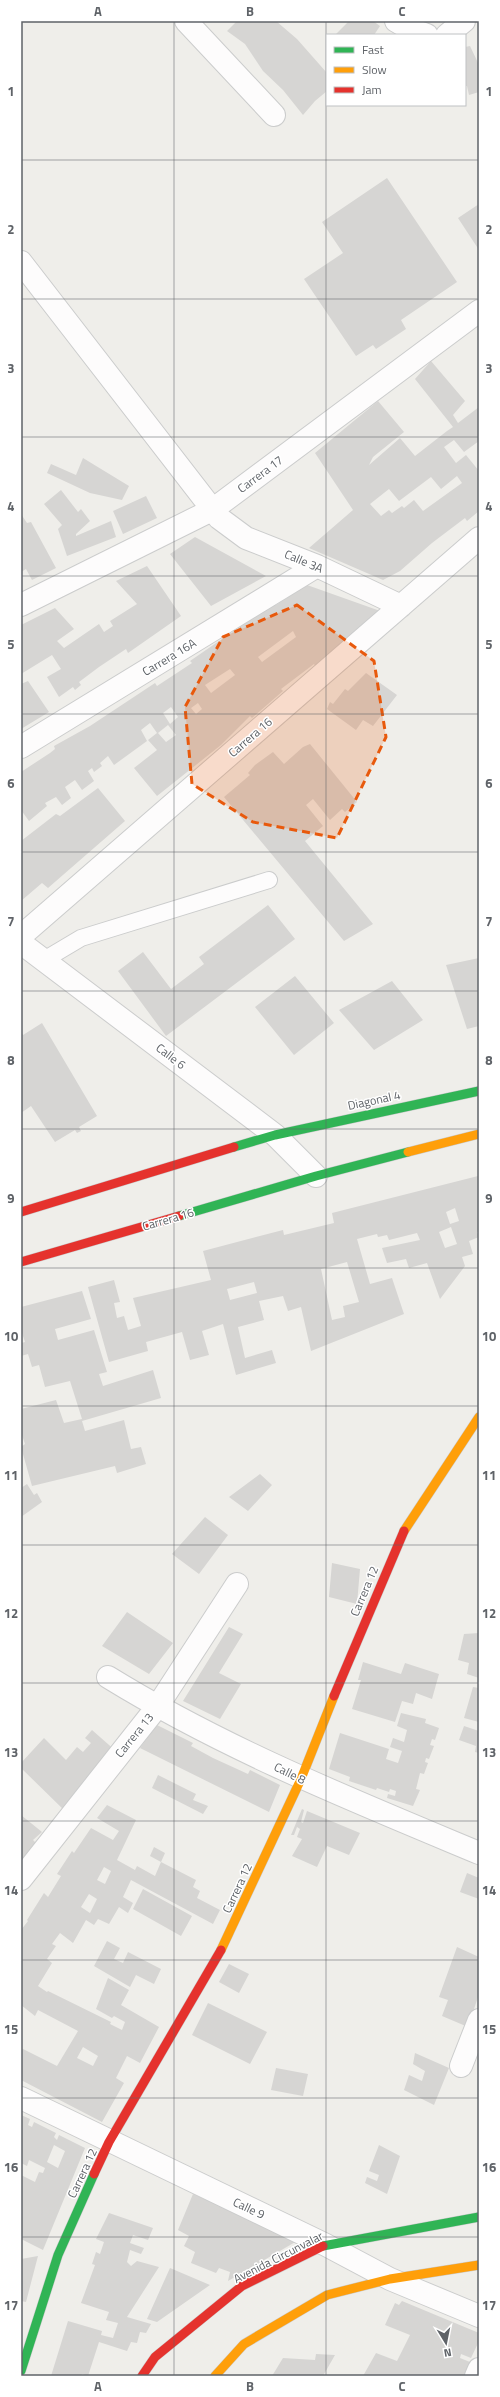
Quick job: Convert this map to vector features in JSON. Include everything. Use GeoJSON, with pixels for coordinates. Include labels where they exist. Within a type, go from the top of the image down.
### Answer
{"type":"FeatureCollection","features":[{"type":"Feature","properties":{"kind":"main road","name":"Diagonal 4"},"geometry":{"type":"LineString","coordinates":[[275,1135],[479,1091]]}},
{"type":"Feature","properties":{"kind":"main road"},"geometry":{"type":"LineString","coordinates":[[316,1176],[479,1134]]}},
{"type":"Feature","properties":{"kind":"main road"},"geometry":{"type":"LineString","coordinates":[[21,1212],[275,1135]]}},
{"type":"Feature","properties":{"kind":"main road","name":"Carrera 16"},"geometry":{"type":"LineString","coordinates":[[21,1262],[316,1176]]}},
{"type":"Feature","properties":{"kind":"main road","name":"Carrera 12"},"geometry":{"type":"LineString","coordinates":[[21,2371],[58,2255],[109,2142],[218,1956],[301,1779],[346,1664],[399,1539],[479,1417]]}},
{"type":"Feature","properties":{"kind":"main road","name":"Avenida Circunvalar"},"geometry":{"type":"LineString","coordinates":[[142,2376],[155,2357],[242,2286],[326,2245],[479,2217]]}},
{"type":"Feature","properties":{"kind":"main road"},"geometry":{"type":"LineString","coordinates":[[215,2376],[244,2344],[327,2296],[390,2279],[479,2265]]}},
{"type":"Feature","properties":{"kind":"street"},"geometry":{"type":"LineString","coordinates":[[186,21],[274,115]]}},
{"type":"Feature","properties":{"kind":"street"},"geometry":{"type":"LineString","coordinates":[[448,34],[464,21]]}},
{"type":"Feature","properties":{"kind":"street","name":"Calle 3A"},"geometry":{"type":"LineString","coordinates":[[21,262],[219,518],[246,538],[317,566],[401,606]]}},
{"type":"Feature","properties":{"kind":"street","name":"Carrera 17"},"geometry":{"type":"LineString","coordinates":[[21,604],[212,510],[479,310]]}},
{"type":"Feature","properties":{"kind":"street","name":"Carrera 16"},"geometry":{"type":"LineString","coordinates":[[21,936],[479,538]]}},
{"type":"Feature","properties":{"kind":"street","name":"Carrera 16A"},"geometry":{"type":"LineString","coordinates":[[21,748],[317,566]]}},
{"type":"Feature","properties":{"kind":"street","name":"Calle 6"},"geometry":{"type":"LineString","coordinates":[[21,943],[275,1135],[316,1176]]}},
{"type":"Feature","properties":{"kind":"street","name":"Carrera 13"},"geometry":{"type":"LineString","coordinates":[[21,1879],[157,1707],[237,1584]]}},
{"type":"Feature","properties":{"kind":"street","name":"Calle 8"},"geometry":{"type":"LineString","coordinates":[[108,1677],[157,1707],[301,1779],[479,1853]]}},
{"type":"Feature","properties":{"kind":"street"},"geometry":{"type":"LineString","coordinates":[[461,2066],[479,2020]]}},
{"type":"Feature","properties":{"kind":"street","name":"Calle 9"},"geometry":{"type":"LineString","coordinates":[[21,2098],[109,2142],[326,2245],[390,2279],[479,2316]]}},
{"type":"Feature","properties":{"kind":"street"},"geometry":{"type":"LineString","coordinates":[[476,2376],[479,2369]]}},
{"type":"Feature","properties":{"kind":"lane"},"geometry":{"type":"LineString","coordinates":[[44,960],[80,938],[269,880]]}},
{"type":"Feature","properties":{"kind":"highlighted area"},"geometry":{"type":"Polygon","coordinates":[[[297,605],[374,661],[386,737],[337,838],[253,822],[192,784],[185,707],[223,637],[297,605]]]}},
{"type":"Feature","properties":{"kind":"building"},"geometry":{"type":"Polygon","coordinates":[[[237,21],[276,21],[297,39],[326,72],[326,92],[315,101],[303,115],[283,90],[263,71],[245,44],[227,31],[237,21]]]}},
{"type":"Feature","properties":{"kind":"building"},"geometry":{"type":"Polygon","coordinates":[[[349,21],[373,21],[380,26],[375,34],[336,34],[349,21]]]}},
{"type":"Feature","properties":{"kind":"building"},"geometry":{"type":"Polygon","coordinates":[[[470,46],[479,65],[479,92],[469,95],[466,86],[466,47],[470,46]]]}},
{"type":"Feature","properties":{"kind":"building"},"geometry":{"type":"Polygon","coordinates":[[[387,178],[457,282],[401,320],[406,329],[376,349],[373,345],[356,356],[304,279],[343,253],[322,222],[387,178]]]}},
{"type":"Feature","properties":{"kind":"building"},"geometry":{"type":"Polygon","coordinates":[[[479,204],[479,250],[458,218],[479,204]]]}},
{"type":"Feature","properties":{"kind":"building"},"geometry":{"type":"Polygon","coordinates":[[[431,361],[465,401],[453,415],[458,423],[479,407],[479,441],[464,452],[454,440],[444,447],[456,463],[466,455],[479,471],[479,511],[467,521],[465,518],[432,543],[400,571],[383,580],[309,548],[353,510],[315,453],[378,401],[404,432],[373,457],[369,465],[400,438],[415,456],[453,427],[415,379],[431,361]],[[457,476],[441,489],[431,477],[399,501],[389,489],[370,504],[381,516],[389,510],[392,513],[402,506],[404,508],[414,500],[423,511],[462,483],[457,476]]]}},
{"type":"Feature","properties":{"kind":"building"},"geometry":{"type":"Polygon","coordinates":[[[83,458],[129,486],[122,500],[90,493],[47,473],[51,464],[76,475],[83,458]]]}},
{"type":"Feature","properties":{"kind":"building"},"geometry":{"type":"Polygon","coordinates":[[[61,490],[78,512],[81,509],[90,521],[76,534],[76,536],[111,521],[116,537],[67,556],[58,529],[62,525],[44,504],[61,490]]]}},
{"type":"Feature","properties":{"kind":"building"},"geometry":{"type":"Polygon","coordinates":[[[146,496],[157,518],[123,534],[113,511],[146,496]]]}},
{"type":"Feature","properties":{"kind":"building"},"geometry":{"type":"Polygon","coordinates":[[[21,514],[27,523],[31,522],[56,568],[32,580],[26,569],[21,572],[21,514]]]}},
{"type":"Feature","properties":{"kind":"building"},"geometry":{"type":"Polygon","coordinates":[[[195,537],[266,576],[211,606],[170,554],[195,537]]]}},
{"type":"Feature","properties":{"kind":"building"},"geometry":{"type":"Polygon","coordinates":[[[147,566],[181,616],[128,653],[126,649],[99,667],[79,682],[81,685],[75,690],[73,687],[59,697],[47,677],[61,669],[52,655],[21,674],[21,625],[55,608],[74,629],[57,641],[64,648],[99,624],[104,632],[113,626],[110,621],[137,604],[116,581],[147,566]]]}},
{"type":"Feature","properties":{"kind":"building"},"geometry":{"type":"Polygon","coordinates":[[[307,585],[383,612],[316,667],[314,664],[281,689],[283,691],[252,718],[250,716],[221,745],[157,796],[134,768],[157,750],[148,740],[157,733],[150,723],[141,730],[147,741],[114,765],[108,756],[100,763],[102,766],[94,772],[92,768],[88,771],[94,781],[82,790],[75,780],[65,787],[71,798],[62,805],[56,797],[45,803],[47,806],[29,821],[21,810],[21,772],[50,753],[55,749],[54,746],[90,726],[155,683],[157,686],[192,663],[190,661],[274,603],[276,605],[307,585]],[[293,631],[258,657],[262,662],[296,637],[293,631]],[[230,669],[205,685],[211,693],[235,675],[230,669]],[[198,703],[191,708],[196,714],[202,709],[198,703]],[[171,707],[163,713],[170,724],[178,717],[171,707]],[[168,725],[158,733],[166,742],[176,735],[168,725]]]}},
{"type":"Feature","properties":{"kind":"building"},"geometry":{"type":"Polygon","coordinates":[[[366,673],[397,695],[373,726],[363,720],[356,730],[327,709],[330,702],[333,704],[345,689],[348,691],[366,673]]]}},
{"type":"Feature","properties":{"kind":"building"},"geometry":{"type":"Polygon","coordinates":[[[28,681],[49,712],[21,729],[21,684],[28,681]]]}},
{"type":"Feature","properties":{"kind":"building"},"geometry":{"type":"Polygon","coordinates":[[[310,744],[357,802],[345,812],[342,809],[330,820],[313,799],[306,805],[323,826],[305,841],[373,924],[344,941],[224,797],[250,775],[248,773],[255,765],[273,752],[284,764],[303,747],[310,744]]]}},
{"type":"Feature","properties":{"kind":"building"},"geometry":{"type":"Polygon","coordinates":[[[98,788],[125,821],[48,888],[42,883],[21,901],[21,841],[56,814],[60,816],[98,788]]]}},
{"type":"Feature","properties":{"kind":"building"},"geometry":{"type":"Polygon","coordinates":[[[268,905],[295,939],[166,1036],[118,971],[143,952],[171,989],[204,964],[199,957],[268,905]]]}},
{"type":"Feature","properties":{"kind":"building"},"geometry":{"type":"Polygon","coordinates":[[[479,958],[479,1026],[467,1029],[446,965],[479,958]]]}},
{"type":"Feature","properties":{"kind":"building"},"geometry":{"type":"Polygon","coordinates":[[[295,976],[334,1023],[294,1055],[255,1007],[295,976]]]}},
{"type":"Feature","properties":{"kind":"building"},"geometry":{"type":"Polygon","coordinates":[[[392,981],[423,1020],[374,1050],[339,1010],[392,981]]]}},
{"type":"Feature","properties":{"kind":"building"},"geometry":{"type":"Polygon","coordinates":[[[42,1023],[97,1116],[79,1127],[81,1131],[77,1133],[75,1130],[55,1142],[31,1106],[21,1113],[21,1032],[23,1035],[42,1023]]]}},
{"type":"Feature","properties":{"kind":"building"},"geometry":{"type":"Polygon","coordinates":[[[478,1176],[479,1231],[477,1232],[479,1237],[469,1241],[473,1254],[462,1257],[465,1266],[440,1299],[427,1263],[409,1268],[406,1259],[387,1263],[382,1248],[420,1240],[417,1233],[389,1240],[387,1235],[378,1237],[377,1234],[357,1239],[370,1284],[392,1278],[404,1314],[311,1351],[301,1307],[288,1311],[283,1296],[259,1301],[264,1320],[238,1327],[245,1358],[272,1350],[276,1363],[236,1375],[223,1324],[202,1331],[209,1355],[190,1360],[182,1332],[146,1342],[148,1351],[109,1362],[88,1287],[114,1280],[120,1302],[114,1303],[117,1318],[124,1316],[128,1330],[141,1326],[133,1298],[211,1280],[203,1251],[283,1230],[284,1235],[334,1223],[332,1213],[478,1176]],[[455,1208],[446,1212],[450,1224],[459,1221],[455,1208]],[[451,1227],[439,1232],[445,1248],[457,1244],[451,1227]],[[347,1262],[321,1269],[332,1320],[345,1317],[343,1306],[359,1302],[347,1262]],[[254,1282],[227,1289],[230,1300],[257,1293],[254,1282]]]}},
{"type":"Feature","properties":{"kind":"building"},"geometry":{"type":"Polygon","coordinates":[[[82,1291],[91,1319],[55,1329],[58,1340],[94,1330],[107,1372],[99,1374],[103,1386],[153,1370],[161,1398],[82,1421],[85,1431],[124,1420],[131,1449],[141,1447],[146,1464],[117,1473],[115,1466],[32,1486],[21,1447],[25,1444],[21,1432],[21,1409],[56,1400],[64,1423],[82,1419],[70,1381],[45,1387],[39,1365],[32,1367],[28,1354],[21,1356],[21,1343],[25,1342],[21,1330],[21,1307],[82,1291]]]}},
{"type":"Feature","properties":{"kind":"building"},"geometry":{"type":"Polygon","coordinates":[[[260,1474],[272,1485],[248,1511],[229,1497],[260,1474]]]}},
{"type":"Feature","properties":{"kind":"building"},"geometry":{"type":"Polygon","coordinates":[[[27,1484],[34,1495],[37,1493],[42,1502],[21,1517],[21,1488],[27,1484]]]}},
{"type":"Feature","properties":{"kind":"building"},"geometry":{"type":"Polygon","coordinates":[[[205,1517],[228,1535],[199,1574],[172,1554],[205,1517]]]}},
{"type":"Feature","properties":{"kind":"building"},"geometry":{"type":"Polygon","coordinates":[[[332,1563],[360,1569],[357,1604],[329,1597],[332,1563]]]}},
{"type":"Feature","properties":{"kind":"building"},"geometry":{"type":"Polygon","coordinates":[[[127,1612],[173,1643],[149,1674],[102,1646],[127,1612]]]}},
{"type":"Feature","properties":{"kind":"building"},"geometry":{"type":"Polygon","coordinates":[[[229,1627],[243,1634],[219,1673],[241,1684],[220,1719],[183,1701],[229,1627]]]}},
{"type":"Feature","properties":{"kind":"building"},"geometry":{"type":"Polygon","coordinates":[[[479,1633],[479,1678],[467,1674],[469,1663],[458,1660],[464,1634],[479,1633]]]}},
{"type":"Feature","properties":{"kind":"building"},"geometry":{"type":"Polygon","coordinates":[[[363,1662],[401,1674],[405,1663],[439,1674],[432,1699],[416,1693],[413,1704],[402,1701],[395,1722],[352,1709],[361,1680],[358,1680],[363,1662]]]}},
{"type":"Feature","properties":{"kind":"building"},"geometry":{"type":"Polygon","coordinates":[[[473,1687],[479,1688],[479,1722],[464,1718],[473,1687]]]}},
{"type":"Feature","properties":{"kind":"building"},"geometry":{"type":"Polygon","coordinates":[[[401,1713],[426,1719],[425,1723],[439,1728],[435,1740],[432,1739],[430,1745],[434,1746],[429,1759],[426,1758],[425,1762],[428,1763],[424,1774],[420,1773],[416,1789],[420,1790],[413,1806],[387,1798],[388,1794],[395,1796],[396,1791],[390,1789],[389,1792],[377,1788],[376,1790],[349,1781],[350,1777],[329,1769],[340,1733],[389,1749],[386,1759],[398,1763],[402,1751],[390,1747],[393,1738],[404,1742],[407,1730],[397,1726],[401,1713]]]}},
{"type":"Feature","properties":{"kind":"building"},"geometry":{"type":"Polygon","coordinates":[[[157,1725],[193,1743],[191,1746],[213,1758],[248,1774],[250,1770],[280,1785],[269,1812],[140,1748],[157,1725]]]}},
{"type":"Feature","properties":{"kind":"building"},"geometry":{"type":"Polygon","coordinates":[[[464,1726],[479,1731],[479,1753],[475,1752],[476,1746],[459,1740],[464,1726]]]}},
{"type":"Feature","properties":{"kind":"building"},"geometry":{"type":"Polygon","coordinates":[[[92,1730],[117,1752],[66,1812],[21,1768],[21,1763],[44,1738],[66,1760],[77,1747],[83,1752],[91,1743],[85,1738],[92,1730]]]}},
{"type":"Feature","properties":{"kind":"building"},"geometry":{"type":"Polygon","coordinates":[[[158,1775],[196,1794],[193,1800],[208,1806],[203,1814],[152,1788],[158,1775]]]}},
{"type":"Feature","properties":{"kind":"building"},"geometry":{"type":"Polygon","coordinates":[[[107,1805],[136,1820],[117,1860],[135,1870],[137,1866],[155,1876],[161,1862],[196,1880],[193,1887],[200,1891],[197,1898],[220,1910],[213,1924],[131,1880],[123,1897],[133,1903],[128,1913],[119,1907],[109,1924],[98,1919],[94,1925],[86,1920],[73,1943],[60,1933],[52,1944],[56,1946],[47,1959],[52,1963],[38,1986],[47,1992],[48,1991],[111,2022],[110,2024],[122,2030],[125,2022],[114,2016],[112,2018],[96,2009],[108,1978],[129,1990],[121,2005],[159,2027],[140,2063],[127,2056],[116,2078],[124,2083],[102,2122],[21,2080],[21,2048],[57,2066],[78,2031],[38,2010],[35,2016],[21,2005],[21,1930],[44,1893],[48,1897],[61,1876],[57,1874],[72,1851],[74,1853],[91,1828],[113,1840],[119,1831],[97,1818],[107,1805]],[[104,1867],[97,1880],[105,1884],[111,1871],[104,1867]],[[89,1894],[81,1907],[90,1913],[97,1899],[89,1894]],[[83,2047],[77,2058],[93,2066],[98,2056],[83,2047]]]}},
{"type":"Feature","properties":{"kind":"building"},"geometry":{"type":"Polygon","coordinates":[[[302,1809],[304,1810],[301,1822],[303,1823],[307,1811],[360,1833],[349,1855],[327,1846],[317,1867],[292,1856],[302,1839],[297,1837],[300,1829],[297,1827],[294,1835],[291,1835],[302,1809]]]}},
{"type":"Feature","properties":{"kind":"building"},"geometry":{"type":"Polygon","coordinates":[[[21,1815],[42,1832],[33,1840],[39,1846],[21,1864],[21,1815]]]}},
{"type":"Feature","properties":{"kind":"building"},"geometry":{"type":"Polygon","coordinates":[[[154,1847],[165,1853],[161,1862],[150,1856],[154,1847]]]}},
{"type":"Feature","properties":{"kind":"building"},"geometry":{"type":"Polygon","coordinates":[[[467,1873],[479,1878],[479,1899],[460,1892],[467,1873]]]}},
{"type":"Feature","properties":{"kind":"building"},"geometry":{"type":"Polygon","coordinates":[[[143,1889],[192,1916],[181,1936],[133,1909],[143,1889]]]}},
{"type":"Feature","properties":{"kind":"building"},"geometry":{"type":"Polygon","coordinates":[[[107,1941],[120,1948],[114,1959],[123,1963],[128,1952],[161,1969],[154,1984],[136,1975],[130,1987],[94,1966],[107,1941]]]}},
{"type":"Feature","properties":{"kind":"building"},"geometry":{"type":"Polygon","coordinates":[[[457,1947],[479,1957],[479,1994],[468,2027],[442,2016],[448,2000],[439,1997],[457,1947]]]}},
{"type":"Feature","properties":{"kind":"building"},"geometry":{"type":"Polygon","coordinates":[[[229,1964],[249,1974],[239,1993],[219,1982],[229,1964]]]}},
{"type":"Feature","properties":{"kind":"building"},"geometry":{"type":"Polygon","coordinates":[[[208,2003],[267,2032],[250,2064],[192,2035],[208,2003]]]}},
{"type":"Feature","properties":{"kind":"building"},"geometry":{"type":"Polygon","coordinates":[[[415,2053],[449,2068],[434,2105],[404,2090],[409,2075],[422,2081],[425,2071],[413,2064],[415,2053]]]}},
{"type":"Feature","properties":{"kind":"building"},"geometry":{"type":"Polygon","coordinates":[[[276,2068],[308,2074],[303,2096],[271,2090],[276,2068]]]}},
{"type":"Feature","properties":{"kind":"building"},"geometry":{"type":"Polygon","coordinates":[[[21,2115],[30,2119],[28,2125],[32,2127],[34,2122],[56,2133],[54,2137],[57,2140],[59,2135],[85,2148],[43,2250],[21,2239],[21,2175],[35,2182],[39,2172],[43,2173],[45,2168],[29,2160],[27,2166],[21,2163],[21,2115]],[[54,2145],[47,2162],[58,2168],[65,2151],[54,2145]]]}},
{"type":"Feature","properties":{"kind":"building"},"geometry":{"type":"Polygon","coordinates":[[[379,2145],[400,2156],[387,2194],[365,2183],[367,2177],[377,2181],[379,2175],[369,2171],[379,2145]]]}},
{"type":"Feature","properties":{"kind":"building"},"geometry":{"type":"Polygon","coordinates":[[[193,2194],[297,2241],[228,2281],[230,2272],[219,2268],[216,2273],[191,2263],[195,2252],[184,2246],[189,2236],[178,2230],[193,2194]]]}},
{"type":"Feature","properties":{"kind":"building"},"geometry":{"type":"Polygon","coordinates":[[[109,2213],[153,2228],[148,2240],[133,2235],[130,2243],[144,2248],[141,2254],[130,2250],[127,2262],[131,2266],[137,2261],[159,2267],[127,2317],[151,2324],[146,2333],[140,2332],[137,2343],[131,2342],[127,2351],[99,2342],[88,2376],[82,2374],[81,2376],[51,2376],[68,2321],[102,2331],[101,2335],[113,2338],[118,2323],[106,2320],[109,2312],[81,2303],[95,2265],[92,2264],[96,2252],[100,2254],[104,2242],[96,2239],[109,2213]]]}},
{"type":"Feature","properties":{"kind":"building"},"geometry":{"type":"Polygon","coordinates":[[[38,2256],[26,2302],[21,2301],[21,2259],[38,2256]]]}},
{"type":"Feature","properties":{"kind":"building"},"geometry":{"type":"Polygon","coordinates":[[[170,2268],[210,2285],[157,2322],[147,2319],[170,2268]]]}},
{"type":"Feature","properties":{"kind":"building"},"geometry":{"type":"Polygon","coordinates":[[[402,2301],[479,2333],[479,2341],[471,2358],[461,2354],[460,2358],[470,2362],[464,2376],[363,2376],[376,2353],[397,2361],[410,2335],[385,2325],[395,2303],[399,2305],[402,2301]]]}},
{"type":"Feature","properties":{"kind":"building"},"geometry":{"type":"Polygon","coordinates":[[[316,2354],[335,2355],[323,2376],[272,2376],[283,2358],[315,2360],[316,2354]]]}},
{"type":"Feature","properties":{"kind":"traffic: fast"},"geometry":{"type":"LineString","coordinates":[[234,1147],[275,1135],[479,1091]]}},
{"type":"Feature","properties":{"kind":"traffic: fast"},"geometry":{"type":"LineString","coordinates":[[179,1216],[316,1176],[408,1152]]}},
{"type":"Feature","properties":{"kind":"traffic: fast"},"geometry":{"type":"LineString","coordinates":[[21,2371],[58,2255],[94,2174]]}},
{"type":"Feature","properties":{"kind":"traffic: fast"},"geometry":{"type":"LineString","coordinates":[[323,2246],[479,2217]]}},
{"type":"Feature","properties":{"kind":"traffic: slow"},"geometry":{"type":"LineString","coordinates":[[408,1152],[479,1134]]}},
{"type":"Feature","properties":{"kind":"traffic: slow"},"geometry":{"type":"LineString","coordinates":[[404,1531],[479,1417]]}},
{"type":"Feature","properties":{"kind":"traffic: slow"},"geometry":{"type":"LineString","coordinates":[[221,1950],[301,1779],[334,1696]]}},
{"type":"Feature","properties":{"kind":"traffic: slow"},"geometry":{"type":"LineString","coordinates":[[215,2376],[244,2344],[327,2295],[390,2279],[479,2265]]}},
{"type":"Feature","properties":{"kind":"traffic: jam"},"geometry":{"type":"LineString","coordinates":[[21,1212],[234,1147]]}},
{"type":"Feature","properties":{"kind":"traffic: jam"},"geometry":{"type":"LineString","coordinates":[[21,1262],[179,1216]]}},
{"type":"Feature","properties":{"kind":"traffic: jam"},"geometry":{"type":"LineString","coordinates":[[334,1696],[404,1531]]}},
{"type":"Feature","properties":{"kind":"traffic: jam"},"geometry":{"type":"LineString","coordinates":[[94,2174],[109,2142],[221,1950]]}},
{"type":"Feature","properties":{"kind":"traffic: jam"},"geometry":{"type":"LineString","coordinates":[[142,2376],[155,2357],[242,2286],[323,2246]]}}]}
